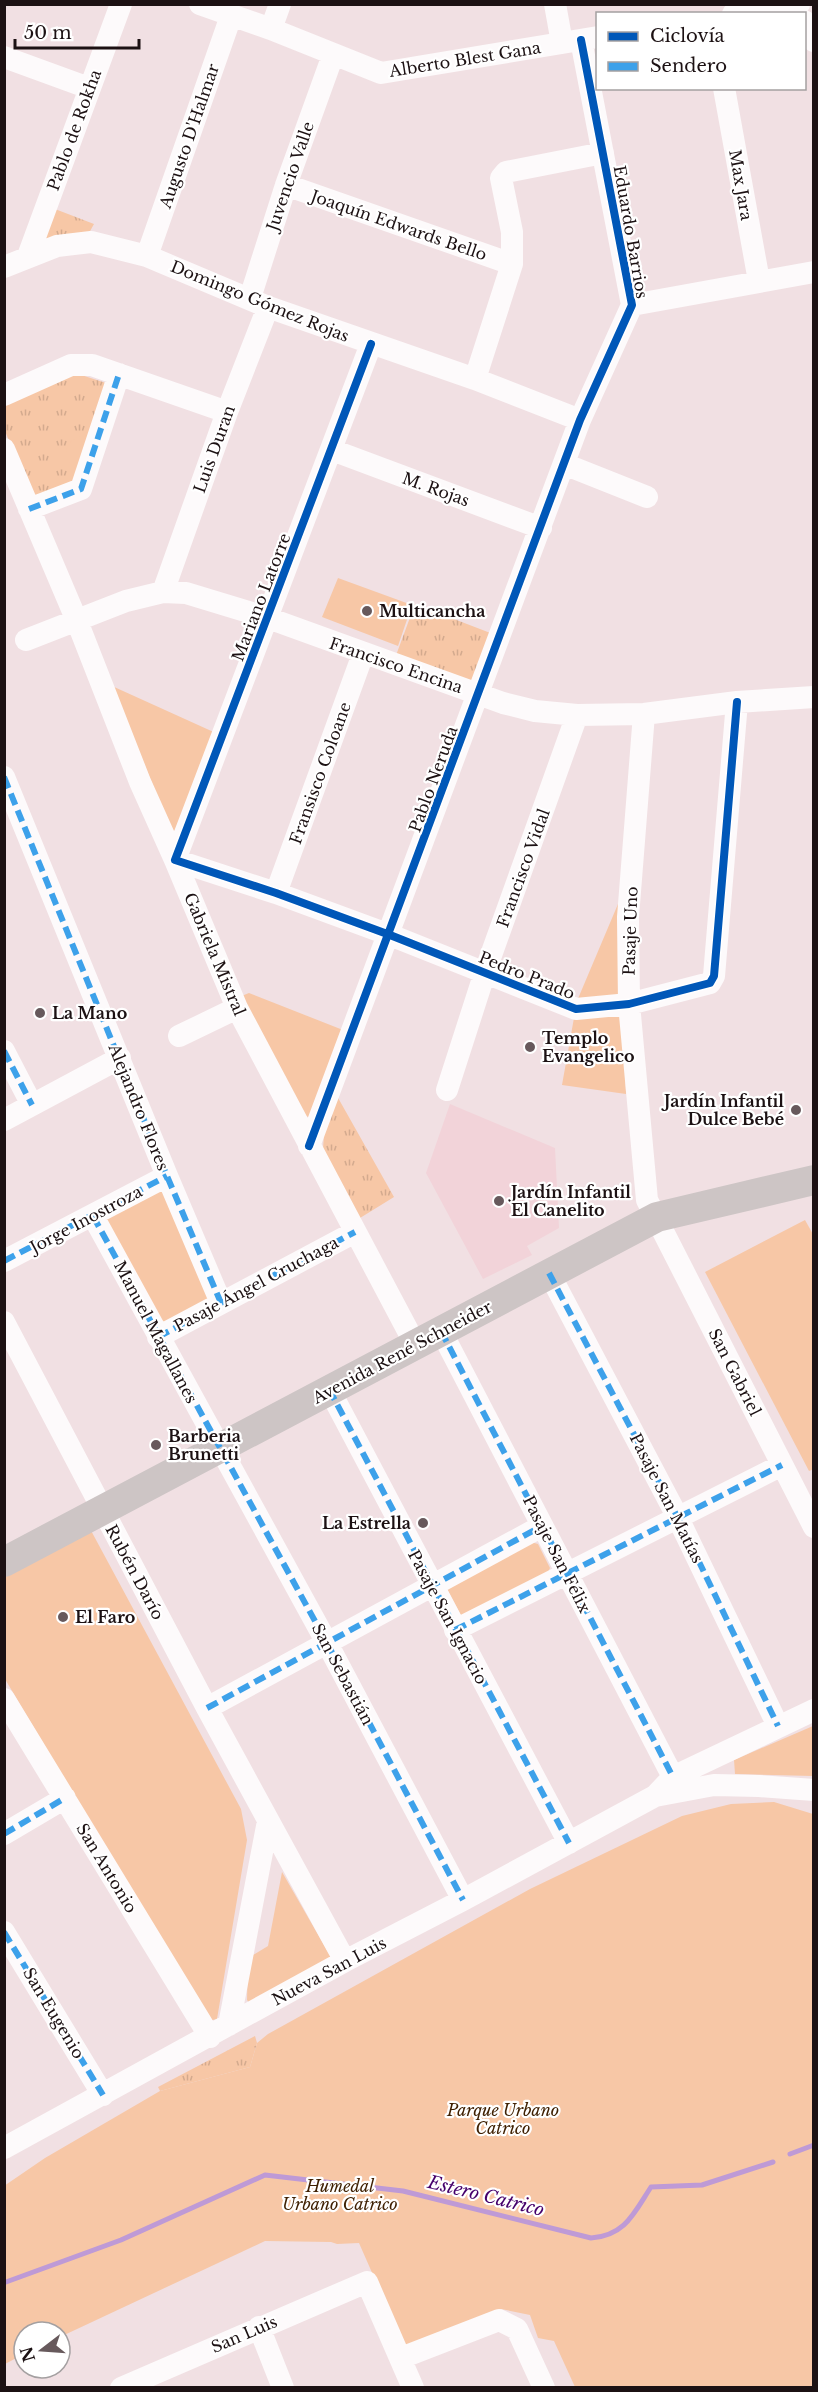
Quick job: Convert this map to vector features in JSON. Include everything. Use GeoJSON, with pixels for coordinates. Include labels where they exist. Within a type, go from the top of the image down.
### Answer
{"type":"FeatureCollection","features":[{"type":"Feature","properties":{"kind":"main road","name":"Avenida René Schneider"},"geometry":{"type":"LineString","coordinates":[[4,1562],[657,1217],[813,1180]]}},
{"type":"Feature","properties":{"kind":"street","name":"Pablo de Rokha"},"geometry":{"type":"LineString","coordinates":[[28,256],[121,4]]}},
{"type":"Feature","properties":{"kind":"street","name":"Alberto Blest Gana"},"geometry":{"type":"LineString","coordinates":[[200,4],[271,29],[381,73],[580,40]]}},
{"type":"Feature","properties":{"kind":"street"},"geometry":{"type":"LineString","coordinates":[[271,29],[280,4]]}},
{"type":"Feature","properties":{"kind":"street","name":"Eduardo Barrios"},"geometry":{"type":"LineString","coordinates":[[555,4],[580,40],[632,305],[580,420]]}},
{"type":"Feature","properties":{"kind":"street"},"geometry":{"type":"LineString","coordinates":[[747,12],[798,5]]}},
{"type":"Feature","properties":{"kind":"street","name":"Augusto D'Halmar"},"geometry":{"type":"LineString","coordinates":[[147,255],[231,16]]}},
{"type":"Feature","properties":{"kind":"street"},"geometry":{"type":"LineString","coordinates":[[806,25],[813,41]]}},
{"type":"Feature","properties":{"kind":"street","name":"Juvencio Valle"},"geometry":{"type":"LineString","coordinates":[[259,302],[286,185],[333,55]]}},
{"type":"Feature","properties":{"kind":"street"},"geometry":{"type":"LineString","coordinates":[[4,57],[89,88]]}},
{"type":"Feature","properties":{"kind":"street","name":"Max Jara"},"geometry":{"type":"LineString","coordinates":[[724,90],[759,281]]}},
{"type":"Feature","properties":{"kind":"street"},"geometry":{"type":"LineString","coordinates":[[475,379],[512,264],[512,231],[501,178],[506,172],[603,153]]}},
{"type":"Feature","properties":{"kind":"street","name":"Joaquín Edwards Bello"},"geometry":{"type":"LineString","coordinates":[[286,185],[512,264]]}},
{"type":"Feature","properties":{"kind":"street","name":"Domingo Gómez Rojas"},"geometry":{"type":"LineString","coordinates":[[4,267],[57,246],[91,242],[147,255],[259,302],[371,344],[475,379],[580,420]]}},
{"type":"Feature","properties":{"kind":"street"},"geometry":{"type":"LineString","coordinates":[[632,305],[813,272]]}},
{"type":"Feature","properties":{"kind":"street","name":"Luis Duran"},"geometry":{"type":"LineString","coordinates":[[163,592],[227,412],[259,302]]}},
{"type":"Feature","properties":{"kind":"street","name":"Mariano Latorre"},"geometry":{"type":"LineString","coordinates":[[176,860],[371,344]]}},
{"type":"Feature","properties":{"kind":"street"},"geometry":{"type":"LineString","coordinates":[[4,395],[71,364],[92,365],[227,412]]}},
{"type":"Feature","properties":{"kind":"street"},"geometry":{"type":"LineString","coordinates":[[29,509],[81,489],[119,374]]}},
{"type":"Feature","properties":{"kind":"street","name":"Pablo Neruda"},"geometry":{"type":"LineString","coordinates":[[309,1146],[390,935],[580,420]]}},
{"type":"Feature","properties":{"kind":"street","name":"Gabriela Mistral"},"geometry":{"type":"LineString","coordinates":[[4,449],[77,621],[140,782],[176,860],[237,1008],[355,1232],[428,1338]]}},
{"type":"Feature","properties":{"kind":"street","name":"M. Rojas"},"geometry":{"type":"LineString","coordinates":[[332,450],[541,528]]}},
{"type":"Feature","properties":{"kind":"street"},"geometry":{"type":"LineString","coordinates":[[564,464],[647,497]]}},
{"type":"Feature","properties":{"kind":"street","name":"Francisco Encina"},"geometry":{"type":"LineString","coordinates":[[26,640],[126,601],[163,592],[186,593],[268,618],[363,654],[535,711],[577,715],[644,714],[737,702],[813,697]]}},
{"type":"Feature","properties":{"kind":"street","name":"Fransisco Coloane"},"geometry":{"type":"LineString","coordinates":[[276,893],[363,654]]}},
{"type":"Feature","properties":{"kind":"street","name":"Pedro Prado"},"geometry":{"type":"LineString","coordinates":[[176,860],[276,893],[390,935],[576,1009],[629,1004],[710,983],[714,976],[737,702]]}},
{"type":"Feature","properties":{"kind":"street","name":"Pasaje Uno"},"geometry":{"type":"LineString","coordinates":[[644,714],[628,917],[629,1004],[647,1200],[657,1217]]}},
{"type":"Feature","properties":{"kind":"street","name":"Francisco Vidal"},"geometry":{"type":"LineString","coordinates":[[447,1090],[486,972],[577,715]]}},
{"type":"Feature","properties":{"kind":"street","name":"Alejandro Flores"},"geometry":{"type":"LineString","coordinates":[[5,780],[221,1303]]}},
{"type":"Feature","properties":{"kind":"street"},"geometry":{"type":"LineString","coordinates":[[179,1036],[237,1008]]}},
{"type":"Feature","properties":{"kind":"street"},"geometry":{"type":"LineString","coordinates":[[4,1051],[32,1105]]}},
{"type":"Feature","properties":{"kind":"street"},"geometry":{"type":"LineString","coordinates":[[4,1120],[120,1058]]}},
{"type":"Feature","properties":{"kind":"street","name":"Jorge Inostroza"},"geometry":{"type":"LineString","coordinates":[[4,1261],[167,1176]]}},
{"type":"Feature","properties":{"kind":"street","name":"Manuel Magallanes"},"geometry":{"type":"LineString","coordinates":[[93,1216],[219,1448]]}},
{"type":"Feature","properties":{"kind":"street","name":"San Gabriel"},"geometry":{"type":"LineString","coordinates":[[657,1217],[813,1527]]}},
{"type":"Feature","properties":{"kind":"street","name":"Pasaje Ángel Cruchaga"},"geometry":{"type":"LineString","coordinates":[[158,1337],[355,1232]]}},
{"type":"Feature","properties":{"kind":"street","name":"Pasaje San Matías"},"geometry":{"type":"LineString","coordinates":[[549,1273],[677,1516],[778,1726]]}},
{"type":"Feature","properties":{"kind":"street","name":"Rubén Darío"},"geometry":{"type":"LineString","coordinates":[[4,1322],[207,1708],[345,1961]]}},
{"type":"Feature","properties":{"kind":"street","name":"Pasaje San Félix"},"geometry":{"type":"LineString","coordinates":[[428,1338],[542,1526],[672,1777]]}},
{"type":"Feature","properties":{"kind":"street","name":"Pasaje San Ignacio"},"geometry":{"type":"LineString","coordinates":[[329,1389],[431,1586],[569,1843]]}},
{"type":"Feature","properties":{"kind":"street","name":"San Sebastián"},"geometry":{"type":"LineString","coordinates":[[219,1448],[327,1643],[464,1900]]}},
{"type":"Feature","properties":{"kind":"street"},"geometry":{"type":"LineString","coordinates":[[455,1630],[782,1465]]}},
{"type":"Feature","properties":{"kind":"street"},"geometry":{"type":"LineString","coordinates":[[207,1708],[542,1526]]}},
{"type":"Feature","properties":{"kind":"street","name":"San Antonio"},"geometry":{"type":"LineString","coordinates":[[4,1699],[65,1798],[219,2031]]}},
{"type":"Feature","properties":{"kind":"street","name":"Nueva San Luis"},"geometry":{"type":"LineString","coordinates":[[655,1796],[672,1777],[813,1710]]}},
{"type":"Feature","properties":{"kind":"street","name":"Nueva San Luis"},"geometry":{"type":"LineString","coordinates":[[4,2148],[345,1961],[464,1900],[655,1796],[714,1785],[813,1791]]}},
{"type":"Feature","properties":{"kind":"street"},"geometry":{"type":"LineString","coordinates":[[4,1834],[65,1798]]}},
{"type":"Feature","properties":{"kind":"street"},"geometry":{"type":"LineString","coordinates":[[219,2031],[268,1821]]}},
{"type":"Feature","properties":{"kind":"street","name":"San Eugenio"},"geometry":{"type":"LineString","coordinates":[[4,1932],[103,2095]]}},
{"type":"Feature","properties":{"kind":"street","name":"San Luis"},"geometry":{"type":"LineString","coordinates":[[121,2388],[152,2381],[259,2327],[367,2282],[401,2358]]}},
{"type":"Feature","properties":{"kind":"street"},"geometry":{"type":"LineString","coordinates":[[413,2388],[401,2358],[500,2320],[517,2329],[544,2388]]}},
{"type":"Feature","properties":{"kind":"street"},"geometry":{"type":"LineString","coordinates":[[259,2327],[284,2388]]}},
{"type":"Feature","properties":{"kind":"shaded area","name":"Jardín Infantil El Canelito"},"geometry":{"type":"Polygon","coordinates":[[[450,1104],[555,1148],[559,1228],[527,1246],[532,1255],[483,1279],[426,1173],[450,1104]]]}},
{"type":"Feature","properties":{"kind":"green space"},"geometry":{"type":"Polygon","coordinates":[[[55,209],[94,224],[89,233],[44,239],[55,209]]]}},
{"type":"Feature","properties":{"kind":"green space"},"geometry":{"type":"Polygon","coordinates":[[[69,371],[106,383],[73,485],[34,502],[5,431],[4,399],[69,371]]]}},
{"type":"Feature","properties":{"kind":"green space"},"geometry":{"type":"Polygon","coordinates":[[[88,437],[76,469],[68,460],[66,450],[75,438],[88,437]]]}},
{"type":"Feature","properties":{"kind":"green space","name":"Multicancha"},"geometry":{"type":"Polygon","coordinates":[[[338,578],[412,605],[398,646],[322,617],[338,578]]]}},
{"type":"Feature","properties":{"kind":"green space"},"geometry":{"type":"Polygon","coordinates":[[[415,604],[493,634],[475,679],[464,685],[395,658],[415,604]]]}},
{"type":"Feature","properties":{"kind":"green space"},"geometry":{"type":"Polygon","coordinates":[[[112,686],[218,734],[173,834],[112,686]]]}},
{"type":"Feature","properties":{"kind":"green space"},"geometry":{"type":"Polygon","coordinates":[[[618,904],[626,1094],[562,1085],[577,1001],[618,904]]]}},
{"type":"Feature","properties":{"kind":"green space"},"geometry":{"type":"Polygon","coordinates":[[[249,993],[343,1030],[310,1117],[301,1116],[239,997],[249,993]]]}},
{"type":"Feature","properties":{"kind":"green space"},"geometry":{"type":"Polygon","coordinates":[[[337,1096],[394,1197],[360,1218],[323,1149],[324,1134],[337,1096]]]}},
{"type":"Feature","properties":{"kind":"green space"},"geometry":{"type":"Polygon","coordinates":[[[161,1186],[212,1299],[158,1327],[100,1218],[161,1186]]]}},
{"type":"Feature","properties":{"kind":"green space"},"geometry":{"type":"Polygon","coordinates":[[[805,1220],[814,1236],[814,1469],[809,1471],[705,1272],[805,1220]]]}},
{"type":"Feature","properties":{"kind":"green space"},"geometry":{"type":"Polygon","coordinates":[[[88,1525],[241,1809],[247,1840],[217,2019],[208,2021],[5,1679],[4,1570],[88,1525]]]}},
{"type":"Feature","properties":{"kind":"green space"},"geometry":{"type":"Polygon","coordinates":[[[527,1541],[538,1544],[550,1568],[546,1576],[463,1619],[445,1585],[527,1541]]]}},
{"type":"Feature","properties":{"kind":"green space"},"geometry":{"type":"Polygon","coordinates":[[[813,1726],[813,1776],[735,1774],[734,1760],[813,1726]]]}},
{"type":"Feature","properties":{"kind":"green space","name":"Parque Urbano Catrico"},"geometry":{"type":"Polygon","coordinates":[[[774,1802],[813,1814],[813,2387],[575,2387],[554,2341],[538,2338],[530,2315],[501,2309],[406,2350],[359,2243],[331,2242],[265,2241],[72,2331],[72,2320],[12,2320],[12,2360],[5,2364],[4,2186],[45,2158],[160,2091],[250,2067],[257,2043],[268,2034],[530,1889],[682,1816],[731,1804],[774,1802]]]}},
{"type":"Feature","properties":{"kind":"green space"},"geometry":{"type":"Polygon","coordinates":[[[282,1872],[332,1959],[251,2005],[247,2000],[248,1958],[268,1946],[282,1872]]]}},
{"type":"Feature","properties":{"kind":"green space"},"geometry":{"type":"Polygon","coordinates":[[[255,2036],[257,2043],[250,2067],[160,2091],[158,2087],[255,2036]]]}},
{"type":"Feature","properties":{"kind":"waterway","name":"Estero Catrico"},"geometry":{"type":"LineString","coordinates":[[790,2154],[814,2145]]}},
{"type":"Feature","properties":{"kind":"waterway","name":"Estero Catrico"},"geometry":{"type":"LineString","coordinates":[[6,2282],[121,2240],[265,2175],[403,2191],[591,2238],[612,2233],[620,2228],[634,2214],[651,2187],[702,2185],[773,2162]]}},
{"type":"Feature","properties":{"kind":"marked path"},"geometry":{"type":"LineString","coordinates":[[29,509],[81,489],[119,374]]}},
{"type":"Feature","properties":{"kind":"marked path"},"geometry":{"type":"LineString","coordinates":[[4,777],[221,1303]]}},
{"type":"Feature","properties":{"kind":"marked path"},"geometry":{"type":"LineString","coordinates":[[4,1051],[32,1105]]}},
{"type":"Feature","properties":{"kind":"marked path"},"geometry":{"type":"LineString","coordinates":[[4,1261],[167,1176]]}},
{"type":"Feature","properties":{"kind":"marked path"},"geometry":{"type":"LineString","coordinates":[[93,1216],[327,1643],[463,1900]]}},
{"type":"Feature","properties":{"kind":"marked path"},"geometry":{"type":"LineString","coordinates":[[158,1337],[355,1232]]}},
{"type":"Feature","properties":{"kind":"marked path"},"geometry":{"type":"LineString","coordinates":[[549,1273],[677,1516],[778,1726]]}},
{"type":"Feature","properties":{"kind":"marked path"},"geometry":{"type":"LineString","coordinates":[[441,1331],[673,1777]]}},
{"type":"Feature","properties":{"kind":"marked path"},"geometry":{"type":"LineString","coordinates":[[329,1389],[569,1843]]}},
{"type":"Feature","properties":{"kind":"marked path"},"geometry":{"type":"LineString","coordinates":[[455,1630],[782,1465]]}},
{"type":"Feature","properties":{"kind":"marked path"},"geometry":{"type":"LineString","coordinates":[[207,1708],[542,1526]]}},
{"type":"Feature","properties":{"kind":"marked path"},"geometry":{"type":"LineString","coordinates":[[4,1834],[65,1798]]}},
{"type":"Feature","properties":{"kind":"marked path"},"geometry":{"type":"LineString","coordinates":[[4,1932],[103,2095]]}},
{"type":"Feature","properties":{"kind":"cycle path"},"geometry":{"type":"LineString","coordinates":[[309,1146],[580,420],[632,305],[581,40]]}},
{"type":"Feature","properties":{"kind":"cycle path"},"geometry":{"type":"LineString","coordinates":[[371,344],[175,860],[276,893],[390,935],[576,1009],[629,1004],[710,983],[714,976],[737,702]]}},
{"type":"Feature","properties":{"kind":"place","name":"Multicancha"},"geometry":{"type":"Point","coordinates":[367,611]}},
{"type":"Feature","properties":{"kind":"place","name":"La Mano"},"geometry":{"type":"Point","coordinates":[40,1013]}},
{"type":"Feature","properties":{"kind":"place","name":"Templo Evangelico"},"geometry":{"type":"Point","coordinates":[530,1047]}},
{"type":"Feature","properties":{"kind":"place","name":"Jardín Infantil Dulce Bebé"},"geometry":{"type":"Point","coordinates":[796,1110]}},
{"type":"Feature","properties":{"kind":"place","name":"Jardín Infantil El Canelito"},"geometry":{"type":"Point","coordinates":[499,1201]}},
{"type":"Feature","properties":{"kind":"place","name":"Barberia Brunetti"},"geometry":{"type":"Point","coordinates":[156,1445]}},
{"type":"Feature","properties":{"kind":"place","name":"La Estrella"},"geometry":{"type":"Point","coordinates":[423,1523]}},
{"type":"Feature","properties":{"kind":"place","name":"El Faro"},"geometry":{"type":"Point","coordinates":[63,1617]}},
{"type":"Feature","properties":{"kind":"park label","name":"Humedal Urbano Catrico"},"geometry":{"type":"Point","coordinates":[340,2195]}}]}
